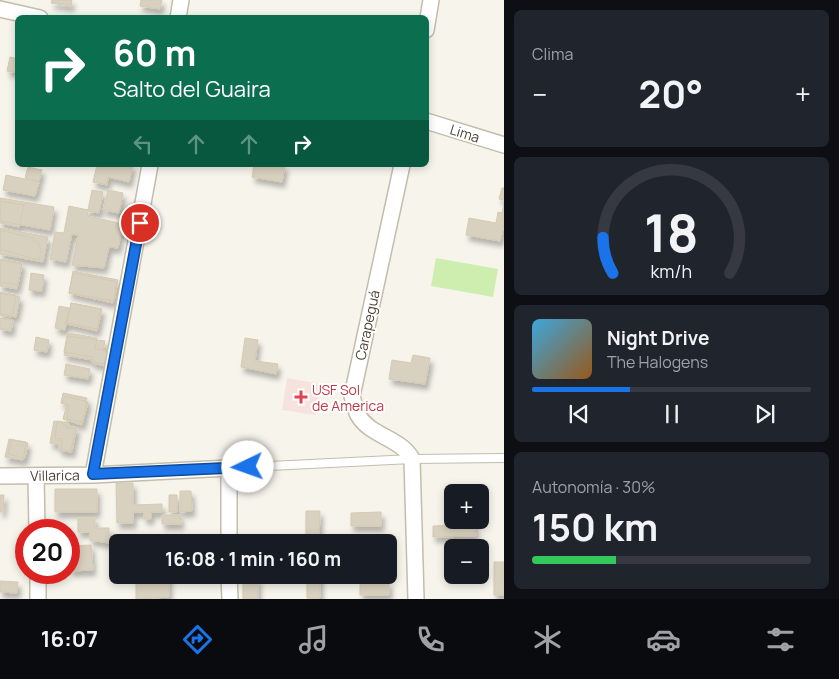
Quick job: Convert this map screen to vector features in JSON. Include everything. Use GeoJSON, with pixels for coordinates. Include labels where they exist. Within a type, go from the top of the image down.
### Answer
{"type":"FeatureCollection","features":[{"type":"Feature","properties":{"kind":"street"},"geometry":{"type":"LineString","coordinates":[[2,0],[0,10],[25,15]]}},
{"type":"Feature","properties":{"kind":"street"},"geometry":{"type":"LineString","coordinates":[[178,15],[181,0]]}},
{"type":"Feature","properties":{"kind":"street"},"geometry":{"type":"LineString","coordinates":[[428,15],[431,0]]}},
{"type":"Feature","properties":{"kind":"street","name":"Lima"},"geometry":{"type":"LineString","coordinates":[[429,122],[504,145]]}},
{"type":"Feature","properties":{"kind":"street"},"geometry":{"type":"LineString","coordinates":[[93,474],[150,167]]}},
{"type":"Feature","properties":{"kind":"street","name":"Carapeguá"},"geometry":{"type":"LineString","coordinates":[[402,167],[352,396],[358,414],[367,425],[408,452],[412,459]]}},
{"type":"Feature","properties":{"kind":"street"},"geometry":{"type":"LineString","coordinates":[[412,459],[416,599]]}},
{"type":"Feature","properties":{"kind":"street"},"geometry":{"type":"LineString","coordinates":[[229,468],[229,534]]}},
{"type":"Feature","properties":{"kind":"street","name":"Villarica"},"geometry":{"type":"LineString","coordinates":[[0,476],[229,468]]}},
{"type":"Feature","properties":{"kind":"street"},"geometry":{"type":"LineString","coordinates":[[36,476],[37,519]]}},
{"type":"Feature","properties":{"kind":"street"},"geometry":{"type":"LineString","coordinates":[[38,584],[38,599]]}},
{"type":"Feature","properties":{"kind":"street"},"geometry":{"type":"LineString","coordinates":[[230,584],[230,599]]}},
{"type":"Feature","properties":{"kind":"lane"},"geometry":{"type":"LineString","coordinates":[[229,468],[412,459],[504,458]]}},
{"type":"Feature","properties":{"kind":"shaded area","name":"USF Sol de America"},"geometry":{"type":"Polygon","coordinates":[[[287,378],[321,384],[316,415],[282,410],[287,378]]]}},
{"type":"Feature","properties":{"kind":"green space"},"geometry":{"type":"Polygon","coordinates":[[[436,258],[498,269],[493,297],[431,286],[436,258]]]}},
{"type":"Feature","properties":{"kind":"building"},"geometry":{"type":"Polygon","coordinates":[[[52,0],[72,0],[71,6],[51,3],[52,0]]]}},
{"type":"Feature","properties":{"kind":"building"},"geometry":{"type":"Polygon","coordinates":[[[141,0],[162,0],[160,9],[140,6],[141,0]]]}},
{"type":"Feature","properties":{"kind":"building"},"geometry":{"type":"Polygon","coordinates":[[[10,57],[15,58],[15,72],[7,71],[10,57]]]}},
{"type":"Feature","properties":{"kind":"building"},"geometry":{"type":"Polygon","coordinates":[[[28,167],[42,170],[39,181],[25,178],[28,167]]]}},
{"type":"Feature","properties":{"kind":"building"},"geometry":{"type":"Polygon","coordinates":[[[97,167],[133,167],[129,182],[108,177],[107,185],[93,182],[97,167]]]}},
{"type":"Feature","properties":{"kind":"building"},"geometry":{"type":"Polygon","coordinates":[[[254,167],[285,167],[282,182],[252,177],[254,167]]]}},
{"type":"Feature","properties":{"kind":"building"},"geometry":{"type":"Polygon","coordinates":[[[6,175],[39,182],[35,196],[3,190],[6,175]]]}},
{"type":"Feature","properties":{"kind":"building"},"geometry":{"type":"Polygon","coordinates":[[[502,188],[504,188],[504,200],[499,199],[502,188]]]}},
{"type":"Feature","properties":{"kind":"building"},"geometry":{"type":"Polygon","coordinates":[[[92,190],[103,192],[99,213],[88,211],[87,216],[123,224],[118,248],[109,247],[104,268],[72,265],[78,235],[72,234],[66,262],[50,259],[55,232],[64,233],[69,206],[88,210],[92,190]]]}},
{"type":"Feature","properties":{"kind":"building"},"geometry":{"type":"Polygon","coordinates":[[[108,190],[123,193],[119,213],[103,210],[108,190]]]}},
{"type":"Feature","properties":{"kind":"building"},"geometry":{"type":"Polygon","coordinates":[[[0,198],[54,207],[50,230],[0,221],[0,198]]]}},
{"type":"Feature","properties":{"kind":"building"},"geometry":{"type":"Polygon","coordinates":[[[0,201],[24,205],[19,227],[0,223],[0,201]]]}},
{"type":"Feature","properties":{"kind":"building"},"geometry":{"type":"Polygon","coordinates":[[[504,204],[504,225],[500,241],[466,235],[469,218],[496,223],[498,212],[502,213],[504,204]]]}},
{"type":"Feature","properties":{"kind":"building"},"geometry":{"type":"Polygon","coordinates":[[[0,228],[48,237],[43,262],[0,254],[0,228]]]}},
{"type":"Feature","properties":{"kind":"building"},"geometry":{"type":"Polygon","coordinates":[[[0,230],[33,238],[33,241],[38,242],[41,250],[39,260],[0,249],[0,230]]]}},
{"type":"Feature","properties":{"kind":"building"},"geometry":{"type":"Polygon","coordinates":[[[0,259],[22,263],[17,289],[0,286],[0,259]]]}},
{"type":"Feature","properties":{"kind":"building"},"geometry":{"type":"Polygon","coordinates":[[[0,260],[22,264],[18,285],[0,282],[0,260]]]}},
{"type":"Feature","properties":{"kind":"building"},"geometry":{"type":"Polygon","coordinates":[[[73,271],[118,280],[114,301],[69,293],[73,271]]]}},
{"type":"Feature","properties":{"kind":"building"},"geometry":{"type":"Polygon","coordinates":[[[31,273],[44,275],[42,291],[29,290],[31,273]]]}},
{"type":"Feature","properties":{"kind":"building"},"geometry":{"type":"Polygon","coordinates":[[[73,273],[117,282],[113,303],[69,293],[73,273]]]}},
{"type":"Feature","properties":{"kind":"building"},"geometry":{"type":"Polygon","coordinates":[[[0,292],[16,295],[12,317],[0,315],[0,292]]]}},
{"type":"Feature","properties":{"kind":"building"},"geometry":{"type":"Polygon","coordinates":[[[0,293],[20,297],[16,317],[0,314],[0,293]]]}},
{"type":"Feature","properties":{"kind":"building"},"geometry":{"type":"Polygon","coordinates":[[[71,303],[102,309],[97,331],[67,324],[71,303]]]}},
{"type":"Feature","properties":{"kind":"building"},"geometry":{"type":"Polygon","coordinates":[[[71,303],[101,309],[97,329],[67,323],[71,303]]]}},
{"type":"Feature","properties":{"kind":"building"},"geometry":{"type":"Polygon","coordinates":[[[59,306],[69,308],[65,330],[55,328],[59,306]]]}},
{"type":"Feature","properties":{"kind":"building"},"geometry":{"type":"Polygon","coordinates":[[[0,318],[13,320],[11,331],[0,329],[0,318]]]}},
{"type":"Feature","properties":{"kind":"building"},"geometry":{"type":"Polygon","coordinates":[[[68,333],[97,338],[95,349],[108,351],[105,366],[92,363],[92,360],[64,355],[68,333]]]}},
{"type":"Feature","properties":{"kind":"building"},"geometry":{"type":"Polygon","coordinates":[[[67,336],[105,341],[103,351],[107,352],[105,364],[92,362],[93,357],[64,352],[67,336]]]}},
{"type":"Feature","properties":{"kind":"building"},"geometry":{"type":"Polygon","coordinates":[[[36,337],[49,340],[47,352],[34,350],[36,337]]]}},
{"type":"Feature","properties":{"kind":"building"},"geometry":{"type":"Polygon","coordinates":[[[245,338],[258,340],[255,361],[278,364],[276,374],[241,367],[245,338]]]}},
{"type":"Feature","properties":{"kind":"building"},"geometry":{"type":"Polygon","coordinates":[[[413,355],[430,358],[425,384],[389,379],[392,360],[411,363],[413,355]]]}},
{"type":"Feature","properties":{"kind":"building"},"geometry":{"type":"Polygon","coordinates":[[[66,364],[90,369],[88,379],[64,375],[66,364]]]}},
{"type":"Feature","properties":{"kind":"building"},"geometry":{"type":"Polygon","coordinates":[[[63,393],[87,398],[83,422],[67,419],[69,405],[61,403],[63,393]]]}},
{"type":"Feature","properties":{"kind":"building"},"geometry":{"type":"Polygon","coordinates":[[[65,396],[88,402],[82,425],[63,419],[67,404],[62,403],[65,396]]]}},
{"type":"Feature","properties":{"kind":"building"},"geometry":{"type":"Polygon","coordinates":[[[54,421],[68,423],[67,428],[76,429],[72,452],[59,450],[59,445],[50,443],[54,421]]]}},
{"type":"Feature","properties":{"kind":"building"},"geometry":{"type":"Polygon","coordinates":[[[57,421],[63,422],[63,425],[77,428],[70,452],[61,450],[62,439],[55,438],[57,421]]]}},
{"type":"Feature","properties":{"kind":"building"},"geometry":{"type":"Polygon","coordinates":[[[9,439],[26,442],[23,460],[5,457],[9,439]]]}},
{"type":"Feature","properties":{"kind":"building"},"geometry":{"type":"Polygon","coordinates":[[[11,440],[28,443],[25,458],[8,454],[11,440]]]}},
{"type":"Feature","properties":{"kind":"building"},"geometry":{"type":"Polygon","coordinates":[[[116,483],[133,483],[133,505],[162,504],[162,512],[151,512],[151,519],[144,519],[144,512],[133,512],[133,523],[117,523],[116,483]]]}},
{"type":"Feature","properties":{"kind":"building"},"geometry":{"type":"Polygon","coordinates":[[[55,489],[97,489],[97,512],[55,512],[55,489]]]}},
{"type":"Feature","properties":{"kind":"building"},"geometry":{"type":"Polygon","coordinates":[[[180,491],[191,491],[192,511],[180,512],[180,491]]]}},
{"type":"Feature","properties":{"kind":"building"},"geometry":{"type":"Polygon","coordinates":[[[0,495],[4,495],[3,512],[0,512],[0,495]]]}},
{"type":"Feature","properties":{"kind":"building"},"geometry":{"type":"Polygon","coordinates":[[[169,495],[177,495],[177,512],[169,512],[169,495]]]}},
{"type":"Feature","properties":{"kind":"building"},"geometry":{"type":"Polygon","coordinates":[[[306,511],[320,511],[319,534],[306,534],[306,511]]]}},
{"type":"Feature","properties":{"kind":"building"},"geometry":{"type":"Polygon","coordinates":[[[381,512],[381,526],[351,526],[351,513],[381,512]]]}},
{"type":"Feature","properties":{"kind":"building"},"geometry":{"type":"Polygon","coordinates":[[[162,515],[180,515],[181,524],[162,524],[162,515]]]}},
{"type":"Feature","properties":{"kind":"building"},"geometry":{"type":"Polygon","coordinates":[[[95,518],[95,528],[109,528],[109,543],[90,540],[90,532],[80,532],[80,519],[78,519],[95,518]]]}},
{"type":"Feature","properties":{"kind":"building"},"geometry":{"type":"Polygon","coordinates":[[[433,526],[444,526],[444,529],[475,529],[476,536],[433,537],[433,526]]]}},
{"type":"Feature","properties":{"kind":"building"},"geometry":{"type":"Polygon","coordinates":[[[91,545],[93,570],[80,571],[80,546],[91,545]]]}},
{"type":"Feature","properties":{"kind":"building"},"geometry":{"type":"Polygon","coordinates":[[[494,562],[504,562],[504,595],[494,595],[494,562]]]}},
{"type":"Feature","properties":{"kind":"building"},"geometry":{"type":"Polygon","coordinates":[[[0,581],[15,582],[15,584],[18,584],[17,593],[0,592],[0,581]]]}},
{"type":"Feature","properties":{"kind":"building"},"geometry":{"type":"Polygon","coordinates":[[[136,584],[169,584],[169,597],[136,599],[136,584]]]}},
{"type":"Feature","properties":{"kind":"building"},"geometry":{"type":"Polygon","coordinates":[[[243,584],[258,584],[258,599],[243,599],[243,584]]]}},
{"type":"Feature","properties":{"kind":"building"},"geometry":{"type":"Polygon","coordinates":[[[307,584],[320,584],[320,598],[307,598],[307,584]]]}},
{"type":"Feature","properties":{"kind":"building"},"geometry":{"type":"Polygon","coordinates":[[[360,584],[389,584],[389,595],[360,595],[360,584]]]}},
{"type":"Feature","properties":{"kind":"place","name":"USF Sol de America"},"geometry":{"type":"Point","coordinates":[301,397]}},
{"type":"Feature","properties":{"kind":"route"},"geometry":{"type":"LineString","coordinates":[[140,223],[93,474],[248,467]]}}]}
